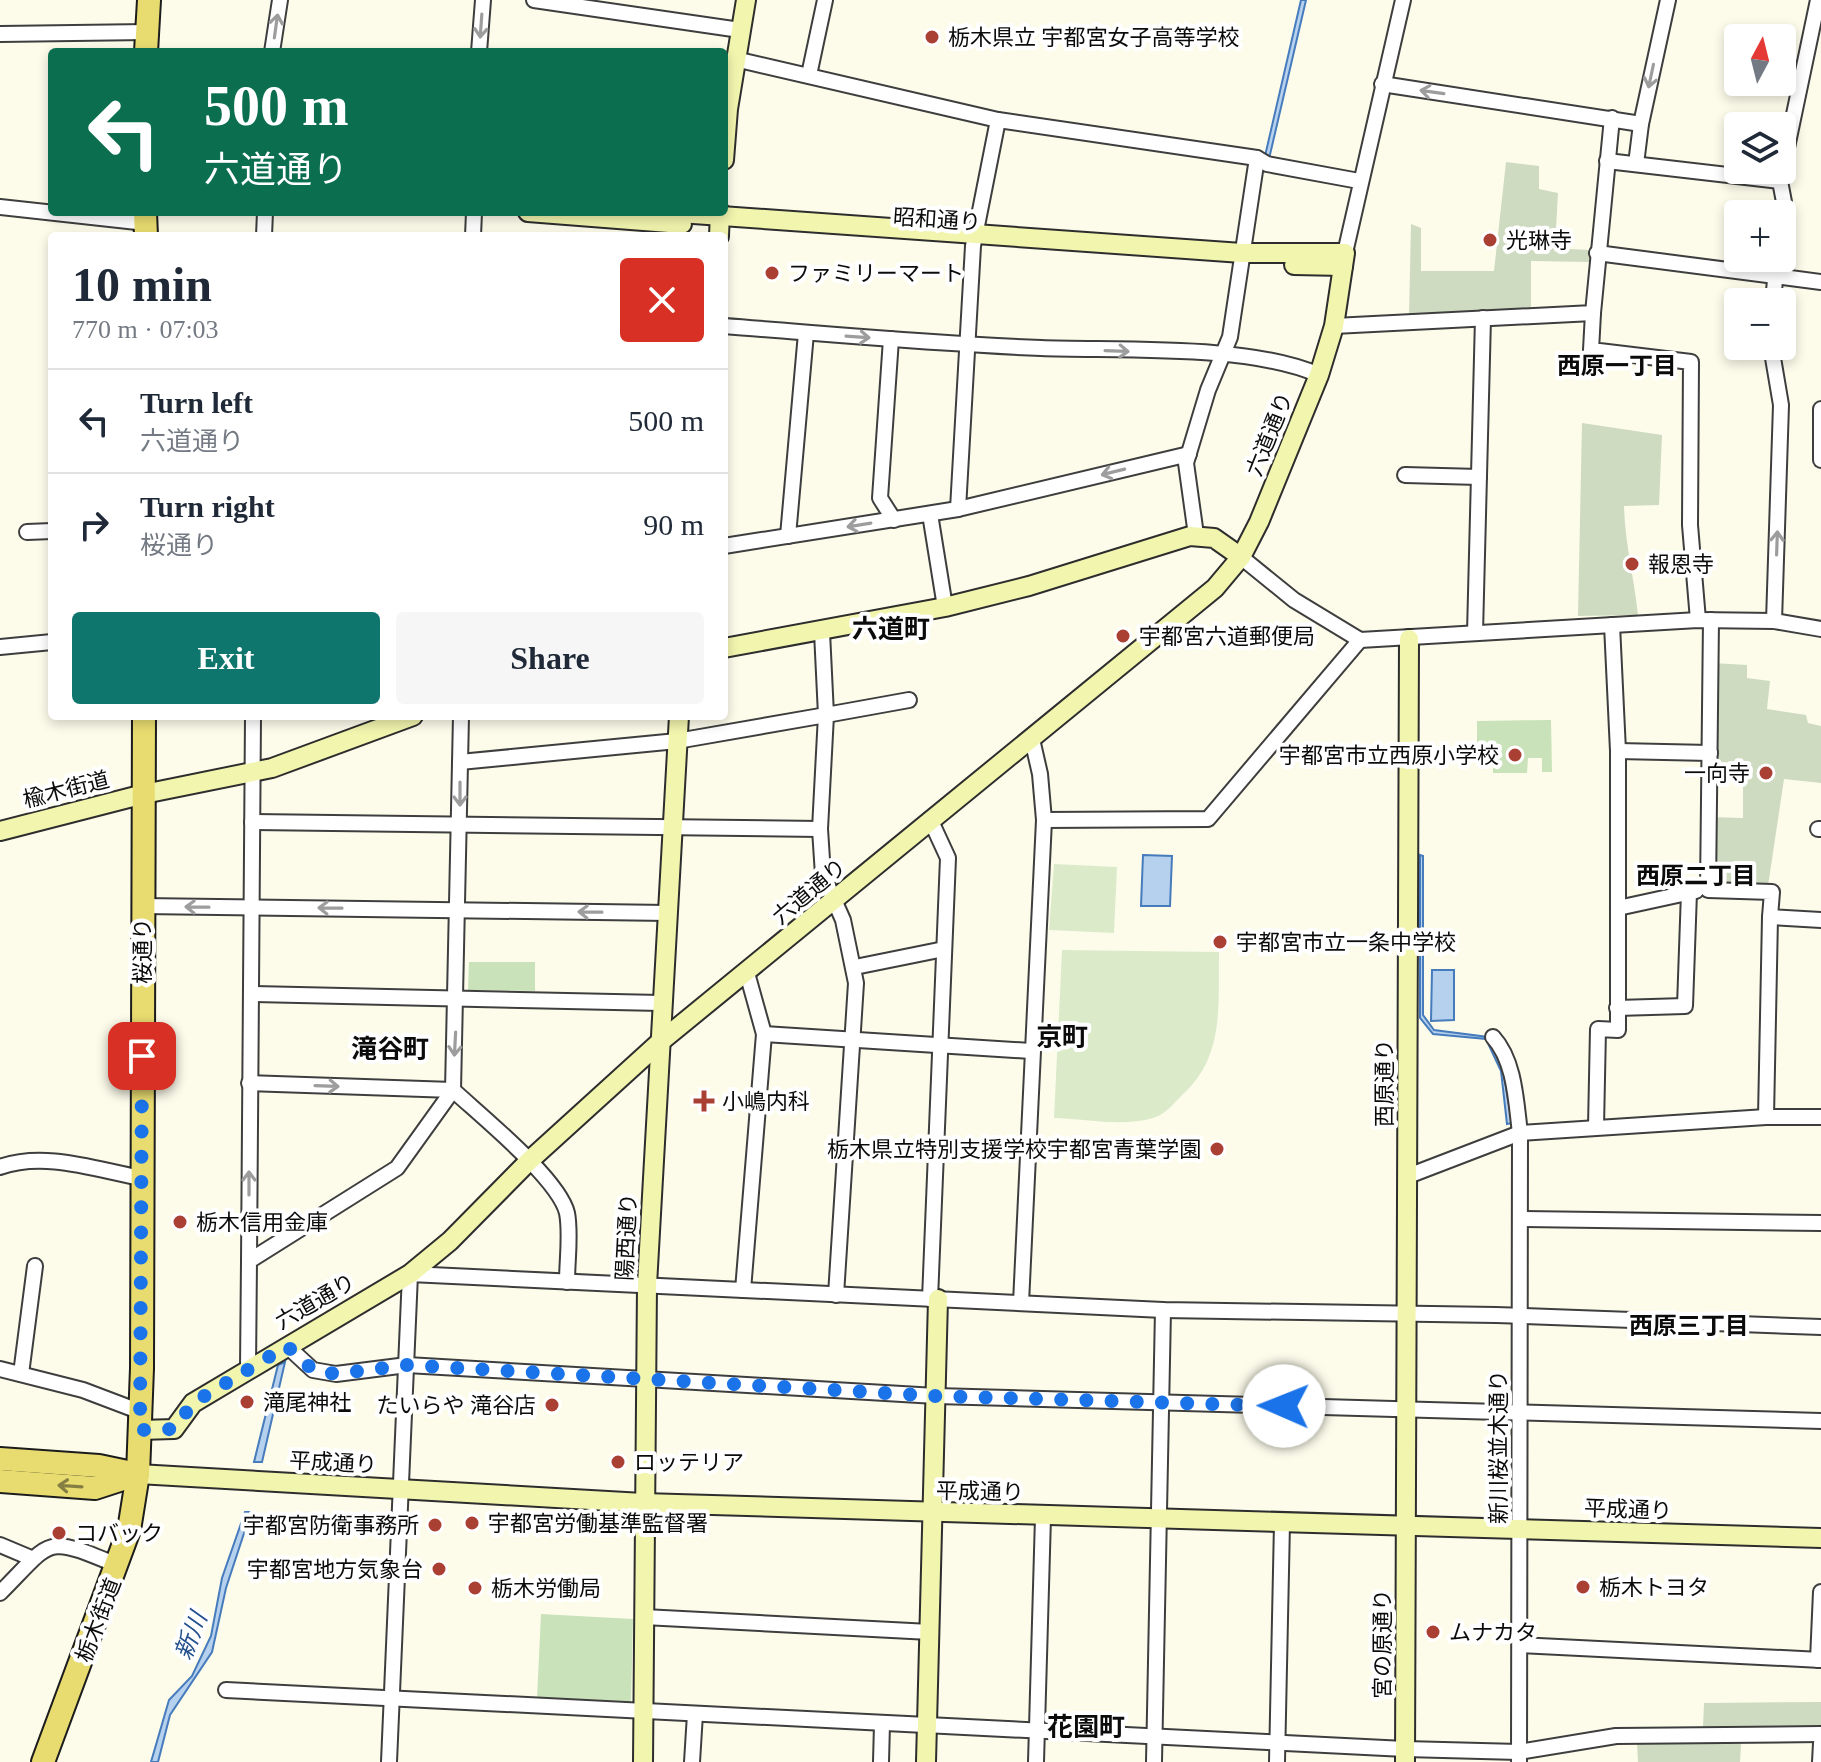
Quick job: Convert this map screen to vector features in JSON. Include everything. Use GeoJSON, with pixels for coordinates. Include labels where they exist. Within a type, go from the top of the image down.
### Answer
{"type":"FeatureCollection","features":[{"type":"Feature","properties":{"kind":"main road"},"geometry":{"type":"LineString","coordinates":[[146,42],[149,0]]}},
{"type":"Feature","properties":{"kind":"main road","name":"桜通り"},"geometry":{"type":"LineString","coordinates":[[138,1474],[141,1421],[144,720]]}},
{"type":"Feature","properties":{"kind":"main road"},"geometry":{"type":"LineString","coordinates":[[0,1459],[99,1466],[138,1474]]}},
{"type":"Feature","properties":{"kind":"main road"},"geometry":{"type":"LineString","coordinates":[[0,1481],[95,1488],[138,1474]]}},
{"type":"Feature","properties":{"kind":"main road","name":"栃木街道"},"geometry":{"type":"LineString","coordinates":[[43,1762],[119,1566],[129,1530],[138,1474]]}},
{"type":"Feature","properties":{"kind":"street"},"geometry":{"type":"LineString","coordinates":[[273,48],[280,0]]}},
{"type":"Feature","properties":{"kind":"street"},"geometry":{"type":"LineString","coordinates":[[479,48],[483,0]]}},
{"type":"Feature","properties":{"kind":"street"},"geometry":{"type":"LineString","coordinates":[[534,0],[740,30]]}},
{"type":"Feature","properties":{"kind":"street"},"geometry":{"type":"LineString","coordinates":[[728,98],[746,0]]}},
{"type":"Feature","properties":{"kind":"street"},"geometry":{"type":"LineString","coordinates":[[809,75],[825,0]]}},
{"type":"Feature","properties":{"kind":"street"},"geometry":{"type":"LineString","coordinates":[[1344,259],[1359,181],[1403,0]]}},
{"type":"Feature","properties":{"kind":"street"},"geometry":{"type":"LineString","coordinates":[[1636,164],[1641,124],[1668,0]]}},
{"type":"Feature","properties":{"kind":"street"},"geometry":{"type":"LineString","coordinates":[[1794,112],[1818,0]]}},
{"type":"Feature","properties":{"kind":"street"},"geometry":{"type":"LineString","coordinates":[[0,34],[146,42]]}},
{"type":"Feature","properties":{"kind":"street"},"geometry":{"type":"LineString","coordinates":[[735,59],[998,120],[1257,158],[1267,164],[1359,181]]}},
{"type":"Feature","properties":{"kind":"street"},"geometry":{"type":"LineString","coordinates":[[1382,84],[1641,124]]}},
{"type":"Feature","properties":{"kind":"street"},"geometry":{"type":"LineString","coordinates":[[1612,118],[1597,253],[1591,350],[1691,362],[1690,525],[1704,620],[1710,753],[1708,890]]}},
{"type":"Feature","properties":{"kind":"street"},"geometry":{"type":"LineString","coordinates":[[958,509],[965,345],[974,241],[998,120]]}},
{"type":"Feature","properties":{"kind":"street"},"geometry":{"type":"LineString","coordinates":[[1196,535],[1186,463],[1221,355],[1230,337],[1257,158]]}},
{"type":"Feature","properties":{"kind":"street"},"geometry":{"type":"LineString","coordinates":[[1607,161],[1724,174]]}},
{"type":"Feature","properties":{"kind":"street"},"geometry":{"type":"LineString","coordinates":[[0,207],[48,213]]}},
{"type":"Feature","properties":{"kind":"street"},"geometry":{"type":"LineString","coordinates":[[77,216],[146,224]]}},
{"type":"Feature","properties":{"kind":"street","name":"昭和通り"},"geometry":{"type":"LineString","coordinates":[[598,216],[1241,259],[1344,259]]}},
{"type":"Feature","properties":{"kind":"street","name":"昭和通り"},"geometry":{"type":"LineString","coordinates":[[685,216],[720,223]]}},
{"type":"Feature","properties":{"kind":"street"},"geometry":{"type":"LineString","coordinates":[[1597,253],[1821,282]]}},
{"type":"Feature","properties":{"kind":"street","name":"六道通り"},"geometry":{"type":"LineString","coordinates":[[141,1421],[174,1429],[193,1403],[410,1274],[450,1241],[529,1161],[660,1042],[1203,599],[1241,557],[1259,522],[1319,375],[1334,326],[1344,259]]}},
{"type":"Feature","properties":{"kind":"street"},"geometry":{"type":"LineString","coordinates":[[1774,288],[1776,272]]}},
{"type":"Feature","properties":{"kind":"street"},"geometry":{"type":"LineString","coordinates":[[1334,326],[1593,313]]}},
{"type":"Feature","properties":{"kind":"street"},"geometry":{"type":"LineString","coordinates":[[1475,633],[1483,318]]}},
{"type":"Feature","properties":{"kind":"street"},"geometry":{"type":"LineString","coordinates":[[728,326],[965,345],[1221,355],[1279,363],[1319,375]]}},
{"type":"Feature","properties":{"kind":"street"},"geometry":{"type":"LineString","coordinates":[[788,536],[806,333]]}},
{"type":"Feature","properties":{"kind":"street"},"geometry":{"type":"LineString","coordinates":[[891,339],[880,498],[894,520]]}},
{"type":"Feature","properties":{"kind":"street"},"geometry":{"type":"LineString","coordinates":[[1773,360],[1781,405],[1774,621]]}},
{"type":"Feature","properties":{"kind":"street"},"geometry":{"type":"LineString","coordinates":[[1821,409],[1821,460]]}},
{"type":"Feature","properties":{"kind":"street"},"geometry":{"type":"LineString","coordinates":[[728,545],[958,509],[1189,454]]}},
{"type":"Feature","properties":{"kind":"street"},"geometry":{"type":"LineString","coordinates":[[1405,475],[1479,477]]}},
{"type":"Feature","properties":{"kind":"street"},"geometry":{"type":"LineString","coordinates":[[930,514],[945,607]]}},
{"type":"Feature","properties":{"kind":"street"},"geometry":{"type":"LineString","coordinates":[[27,532],[48,531]]}},
{"type":"Feature","properties":{"kind":"street"},"geometry":{"type":"LineString","coordinates":[[728,647],[945,607],[1029,586],[1196,535],[1220,541],[1294,600],[1360,640],[1704,620],[1774,621],[1821,629]]}},
{"type":"Feature","properties":{"kind":"street"},"geometry":{"type":"LineString","coordinates":[[1596,1127],[1598,1029],[1618,1030],[1618,751],[1612,625]]}},
{"type":"Feature","properties":{"kind":"street"},"geometry":{"type":"LineString","coordinates":[[822,632],[826,715],[820,829],[823,875],[843,920],[855,967],[854,1039],[836,1295]]}},
{"type":"Feature","properties":{"kind":"street","name":"西原通り"},"geometry":{"type":"LineString","coordinates":[[1406,1526],[1409,639]]}},
{"type":"Feature","properties":{"kind":"street"},"geometry":{"type":"LineString","coordinates":[[1044,820],[1208,819],[1360,640]]}},
{"type":"Feature","properties":{"kind":"street"},"geometry":{"type":"LineString","coordinates":[[0,647],[48,642]]}},
{"type":"Feature","properties":{"kind":"street"},"geometry":{"type":"LineString","coordinates":[[460,762],[677,741],[909,700]]}},
{"type":"Feature","properties":{"kind":"street"},"geometry":{"type":"LineString","coordinates":[[248,1368],[253,720]]}},
{"type":"Feature","properties":{"kind":"street","name":"楡木街道"},"geometry":{"type":"LineString","coordinates":[[0,831],[144,794],[290,762],[402,720]]}},
{"type":"Feature","properties":{"kind":"street"},"geometry":{"type":"LineString","coordinates":[[249,1261],[397,1168],[453,1090],[461,720]]}},
{"type":"Feature","properties":{"kind":"street","name":"陽西通り"},"geometry":{"type":"LineString","coordinates":[[643,1762],[647,1285],[679,720]]}},
{"type":"Feature","properties":{"kind":"street"},"geometry":{"type":"LineString","coordinates":[[1021,1303],[1044,820],[1040,774],[1032,739]]}},
{"type":"Feature","properties":{"kind":"street"},"geometry":{"type":"LineString","coordinates":[[1618,751],[1710,753]]}},
{"type":"Feature","properties":{"kind":"street"},"geometry":{"type":"LineString","coordinates":[[926,1762],[936,1396],[934,1299],[940,1045],[948,858],[930,819]]}},
{"type":"Feature","properties":{"kind":"street"},"geometry":{"type":"LineString","coordinates":[[252,822],[459,822],[820,829]]}},
{"type":"Feature","properties":{"kind":"street"},"geometry":{"type":"LineString","coordinates":[[1618,908],[1708,890],[1772,892],[1766,1117]]}},
{"type":"Feature","properties":{"kind":"street"},"geometry":{"type":"LineString","coordinates":[[1617,1008],[1685,1006],[1689,892]]}},
{"type":"Feature","properties":{"kind":"street"},"geometry":{"type":"LineString","coordinates":[[142,906],[668,913]]}},
{"type":"Feature","properties":{"kind":"street"},"geometry":{"type":"LineString","coordinates":[[1770,917],[1821,920]]}},
{"type":"Feature","properties":{"kind":"street"},"geometry":{"type":"LineString","coordinates":[[855,967],[944,949]]}},
{"type":"Feature","properties":{"kind":"street"},"geometry":{"type":"LineString","coordinates":[[743,1290],[764,1034],[747,973]]}},
{"type":"Feature","properties":{"kind":"street"},"geometry":{"type":"LineString","coordinates":[[251,994],[661,1003]]}},
{"type":"Feature","properties":{"kind":"street"},"geometry":{"type":"LineString","coordinates":[[764,1034],[1031,1051]]}},
{"type":"Feature","properties":{"kind":"street","name":"新川桜並木通り"},"geometry":{"type":"LineString","coordinates":[[1493,1037],[1501,1045],[1512,1079],[1520,1133],[1519,1757]]}},
{"type":"Feature","properties":{"kind":"street"},"geometry":{"type":"LineString","coordinates":[[249,1083],[453,1090],[529,1161],[561,1198],[567,1213],[567,1282]]}},
{"type":"Feature","properties":{"kind":"street"},"geometry":{"type":"LineString","coordinates":[[1408,1176],[1520,1133],[1766,1117],[1821,1117]]}},
{"type":"Feature","properties":{"kind":"street"},"geometry":{"type":"LineString","coordinates":[[0,1167],[12,1163],[50,1161],[142,1178]]}},
{"type":"Feature","properties":{"kind":"street"},"geometry":{"type":"LineString","coordinates":[[1521,1219],[1821,1223]]}},
{"type":"Feature","properties":{"kind":"street"},"geometry":{"type":"LineString","coordinates":[[21,1374],[35,1266]]}},
{"type":"Feature","properties":{"kind":"street"},"geometry":{"type":"LineString","coordinates":[[389,1762],[410,1274],[1163,1310],[1521,1316],[1821,1327]]}},
{"type":"Feature","properties":{"kind":"street"},"geometry":{"type":"LineString","coordinates":[[1154,1762],[1163,1310]]}},
{"type":"Feature","properties":{"kind":"street"},"geometry":{"type":"LineString","coordinates":[[282,1348],[313,1370],[336,1374],[407,1365],[936,1396],[1821,1421]]}},
{"type":"Feature","properties":{"kind":"street"},"geometry":{"type":"LineString","coordinates":[[0,1369],[83,1390],[141,1421]]}},
{"type":"Feature","properties":{"kind":"street","name":"平成通り"},"geometry":{"type":"LineString","coordinates":[[138,1474],[643,1503],[1821,1538]]}},
{"type":"Feature","properties":{"kind":"street"},"geometry":{"type":"LineString","coordinates":[[1036,1762],[1043,1517]]}},
{"type":"Feature","properties":{"kind":"street"},"geometry":{"type":"LineString","coordinates":[[1277,1762],[1282,1523]]}},
{"type":"Feature","properties":{"kind":"street","name":"宮の原通り"},"geometry":{"type":"LineString","coordinates":[[1405,1756],[1406,1526]]}},
{"type":"Feature","properties":{"kind":"street"},"geometry":{"type":"LineString","coordinates":[[0,1545],[31,1558]]}},
{"type":"Feature","properties":{"kind":"street"},"geometry":{"type":"LineString","coordinates":[[0,1593],[40,1551],[62,1545],[119,1566]]}},
{"type":"Feature","properties":{"kind":"street"},"geometry":{"type":"LineString","coordinates":[[1521,1645],[1820,1660],[1821,1592]]}},
{"type":"Feature","properties":{"kind":"street"},"geometry":{"type":"LineString","coordinates":[[644,1617],[930,1632]]}},
{"type":"Feature","properties":{"kind":"street"},"geometry":{"type":"LineString","coordinates":[[226,1690],[1278,1742],[1405,1756],[1519,1757],[1616,1736],[1821,1734]]}},
{"type":"Feature","properties":{"kind":"street"},"geometry":{"type":"LineString","coordinates":[[692,1762],[695,1714]]}},
{"type":"Feature","properties":{"kind":"street"},"geometry":{"type":"LineString","coordinates":[[881,1762],[882,1724]]}},
{"type":"Feature","properties":{"kind":"street"},"geometry":{"type":"LineString","coordinates":[[1820,1762],[1821,1743]]}},
{"type":"Feature","properties":{"kind":"green space"},"geometry":{"type":"Polygon","coordinates":[[[1506,162],[1539,166],[1539,189],[1558,193],[1556,229],[1569,231],[1569,249],[1591,250],[1590,262],[1531,261],[1531,309],[1409,316],[1411,224],[1421,228],[1421,271],[1494,271],[1506,162]]]}},
{"type":"Feature","properties":{"kind":"green space"},"geometry":{"type":"Polygon","coordinates":[[[1582,423],[1662,435],[1659,505],[1624,506],[1638,615],[1578,616],[1582,423]]]}},
{"type":"Feature","properties":{"kind":"green space","name":"一向寺"},"geometry":{"type":"Polygon","coordinates":[[[1713,663],[1747,665],[1747,678],[1770,681],[1767,709],[1806,715],[1808,723],[1821,726],[1821,783],[1784,779],[1768,886],[1709,883],[1710,817],[1743,818],[1743,770],[1711,768],[1713,663]]]}},
{"type":"Feature","properties":{"kind":"green space"},"geometry":{"type":"Polygon","coordinates":[[[1551,720],[1552,772],[1542,772],[1542,758],[1528,758],[1527,773],[1493,773],[1493,755],[1477,755],[1477,721],[1551,720]]]}},
{"type":"Feature","properties":{"kind":"green space"},"geometry":{"type":"Polygon","coordinates":[[[1054,864],[1117,867],[1114,933],[1049,930],[1054,864]]]}},
{"type":"Feature","properties":{"kind":"green space"},"geometry":{"type":"Polygon","coordinates":[[[1062,950],[1219,952],[1218,1011],[1212,1047],[1196,1080],[1162,1114],[1130,1122],[1054,1118],[1062,950]]]}},
{"type":"Feature","properties":{"kind":"green space"},"geometry":{"type":"Polygon","coordinates":[[[469,962],[535,962],[535,991],[468,990],[469,962]]]}},
{"type":"Feature","properties":{"kind":"green space"},"geometry":{"type":"Polygon","coordinates":[[[541,1614],[633,1619],[631,1702],[537,1699],[541,1614]]]}},
{"type":"Feature","properties":{"kind":"green space"},"geometry":{"type":"Polygon","coordinates":[[[1821,1702],[1821,1728],[1703,1728],[1704,1703],[1821,1702]]]}},
{"type":"Feature","properties":{"kind":"green space"},"geometry":{"type":"Polygon","coordinates":[[[1637,1743],[1741,1744],[1740,1762],[1638,1762],[1637,1743]]]}},
{"type":"Feature","properties":{"kind":"water"},"geometry":{"type":"Polygon","coordinates":[[[1301,0],[1306,0],[1269,159],[1265,156],[1301,0]]]}},
{"type":"Feature","properties":{"kind":"water"},"geometry":{"type":"Polygon","coordinates":[[[1143,855],[1172,856],[1170,906],[1141,906],[1143,855]]]}},
{"type":"Feature","properties":{"kind":"water"},"geometry":{"type":"Polygon","coordinates":[[[1420,855],[1423,856],[1423,1015],[1434,1030],[1488,1037],[1503,1070],[1512,1123],[1507,1124],[1501,1071],[1486,1039],[1433,1034],[1420,1018],[1420,855]]]}},
{"type":"Feature","properties":{"kind":"water"},"geometry":{"type":"Polygon","coordinates":[[[1432,970],[1454,970],[1454,1020],[1431,1021],[1432,970]]]}},
{"type":"Feature","properties":{"kind":"water"},"geometry":{"type":"Polygon","coordinates":[[[285,1362],[262,1462],[254,1462],[278,1365],[285,1362]]]}},
{"type":"Feature","properties":{"kind":"water"},"geometry":{"type":"Polygon","coordinates":[[[245,1512],[251,1512],[226,1588],[212,1652],[170,1715],[158,1762],[151,1762],[169,1700],[192,1676],[211,1636],[222,1578],[245,1512]]]}},
{"type":"Feature","properties":{"kind":"place","name":"栃木県立 宇都宮女子高等学校"},"geometry":{"type":"Point","coordinates":[932,37]}},
{"type":"Feature","properties":{"kind":"place","name":"光琳寺"},"geometry":{"type":"Point","coordinates":[1490,240]}},
{"type":"Feature","properties":{"kind":"place","name":"ファミリーマート"},"geometry":{"type":"Point","coordinates":[772,273]}},
{"type":"Feature","properties":{"kind":"place","name":"報恩寺"},"geometry":{"type":"Point","coordinates":[1632,564]}},
{"type":"Feature","properties":{"kind":"place","name":"宇都宮六道郵便局"},"geometry":{"type":"Point","coordinates":[1123,636]}},
{"type":"Feature","properties":{"kind":"place","name":"宇都宮市立西原小学校"},"geometry":{"type":"Point","coordinates":[1515,755]}},
{"type":"Feature","properties":{"kind":"place","name":"一向寺"},"geometry":{"type":"Point","coordinates":[1766,773]}},
{"type":"Feature","properties":{"kind":"place","name":"宇都宮市立一条中学校"},"geometry":{"type":"Point","coordinates":[1220,942]}},
{"type":"Feature","properties":{"kind":"place","name":"小嶋内科"},"geometry":{"type":"Point","coordinates":[704,1101]}},
{"type":"Feature","properties":{"kind":"place","name":"栃木県立特別支援学校宇都宮青葉学園"},"geometry":{"type":"Point","coordinates":[1217,1149]}},
{"type":"Feature","properties":{"kind":"place","name":"栃木信用金庫"},"geometry":{"type":"Point","coordinates":[180,1222]}},
{"type":"Feature","properties":{"kind":"place","name":"滝尾神社"},"geometry":{"type":"Point","coordinates":[247,1402]}},
{"type":"Feature","properties":{"kind":"place","name":"たいらや 滝谷店"},"geometry":{"type":"Point","coordinates":[552,1405]}},
{"type":"Feature","properties":{"kind":"place","name":"ロッテリア"},"geometry":{"type":"Point","coordinates":[618,1462]}},
{"type":"Feature","properties":{"kind":"place","name":"宇都宮労働基準監督署"},"geometry":{"type":"Point","coordinates":[472,1523]}},
{"type":"Feature","properties":{"kind":"place","name":"宇都宮防衛事務所"},"geometry":{"type":"Point","coordinates":[435,1525]}},
{"type":"Feature","properties":{"kind":"place","name":"コバック"},"geometry":{"type":"Point","coordinates":[59,1533]}},
{"type":"Feature","properties":{"kind":"place","name":"宇都宮地方気象台"},"geometry":{"type":"Point","coordinates":[439,1569]}},
{"type":"Feature","properties":{"kind":"place","name":"栃木トヨタ"},"geometry":{"type":"Point","coordinates":[1583,1587]}},
{"type":"Feature","properties":{"kind":"place","name":"栃木労働局"},"geometry":{"type":"Point","coordinates":[475,1588]}},
{"type":"Feature","properties":{"kind":"place","name":"ムナカタ"},"geometry":{"type":"Point","coordinates":[1433,1632]}},
{"type":"Feature","properties":{"kind":"district","name":"西原一丁目"},"geometry":{"type":"Point","coordinates":[1617,366]}},
{"type":"Feature","properties":{"kind":"district","name":"六道町"},"geometry":{"type":"Point","coordinates":[891,629]}},
{"type":"Feature","properties":{"kind":"district","name":"西原二丁目"},"geometry":{"type":"Point","coordinates":[1696,876]}},
{"type":"Feature","properties":{"kind":"district","name":"京町"},"geometry":{"type":"Point","coordinates":[1062,1037]}},
{"type":"Feature","properties":{"kind":"district","name":"滝谷町"},"geometry":{"type":"Point","coordinates":[390,1049]}},
{"type":"Feature","properties":{"kind":"district","name":"西原三丁目"},"geometry":{"type":"Point","coordinates":[1689,1326]}},
{"type":"Feature","properties":{"kind":"district","name":"花園町"},"geometry":{"type":"Point","coordinates":[1086,1727]}},
{"type":"Feature","properties":{"kind":"route"},"geometry":{"type":"LineString","coordinates":[[142,1056],[140,1430],[174,1429],[193,1403],[287,1346],[313,1370],[336,1374],[407,1365],[936,1396],[1284,1406]]}},
{"type":"Feature","properties":{"kind":"water label","name":"新川"},"geometry":{"type":"Point","coordinates":[191,1636]}}]}
